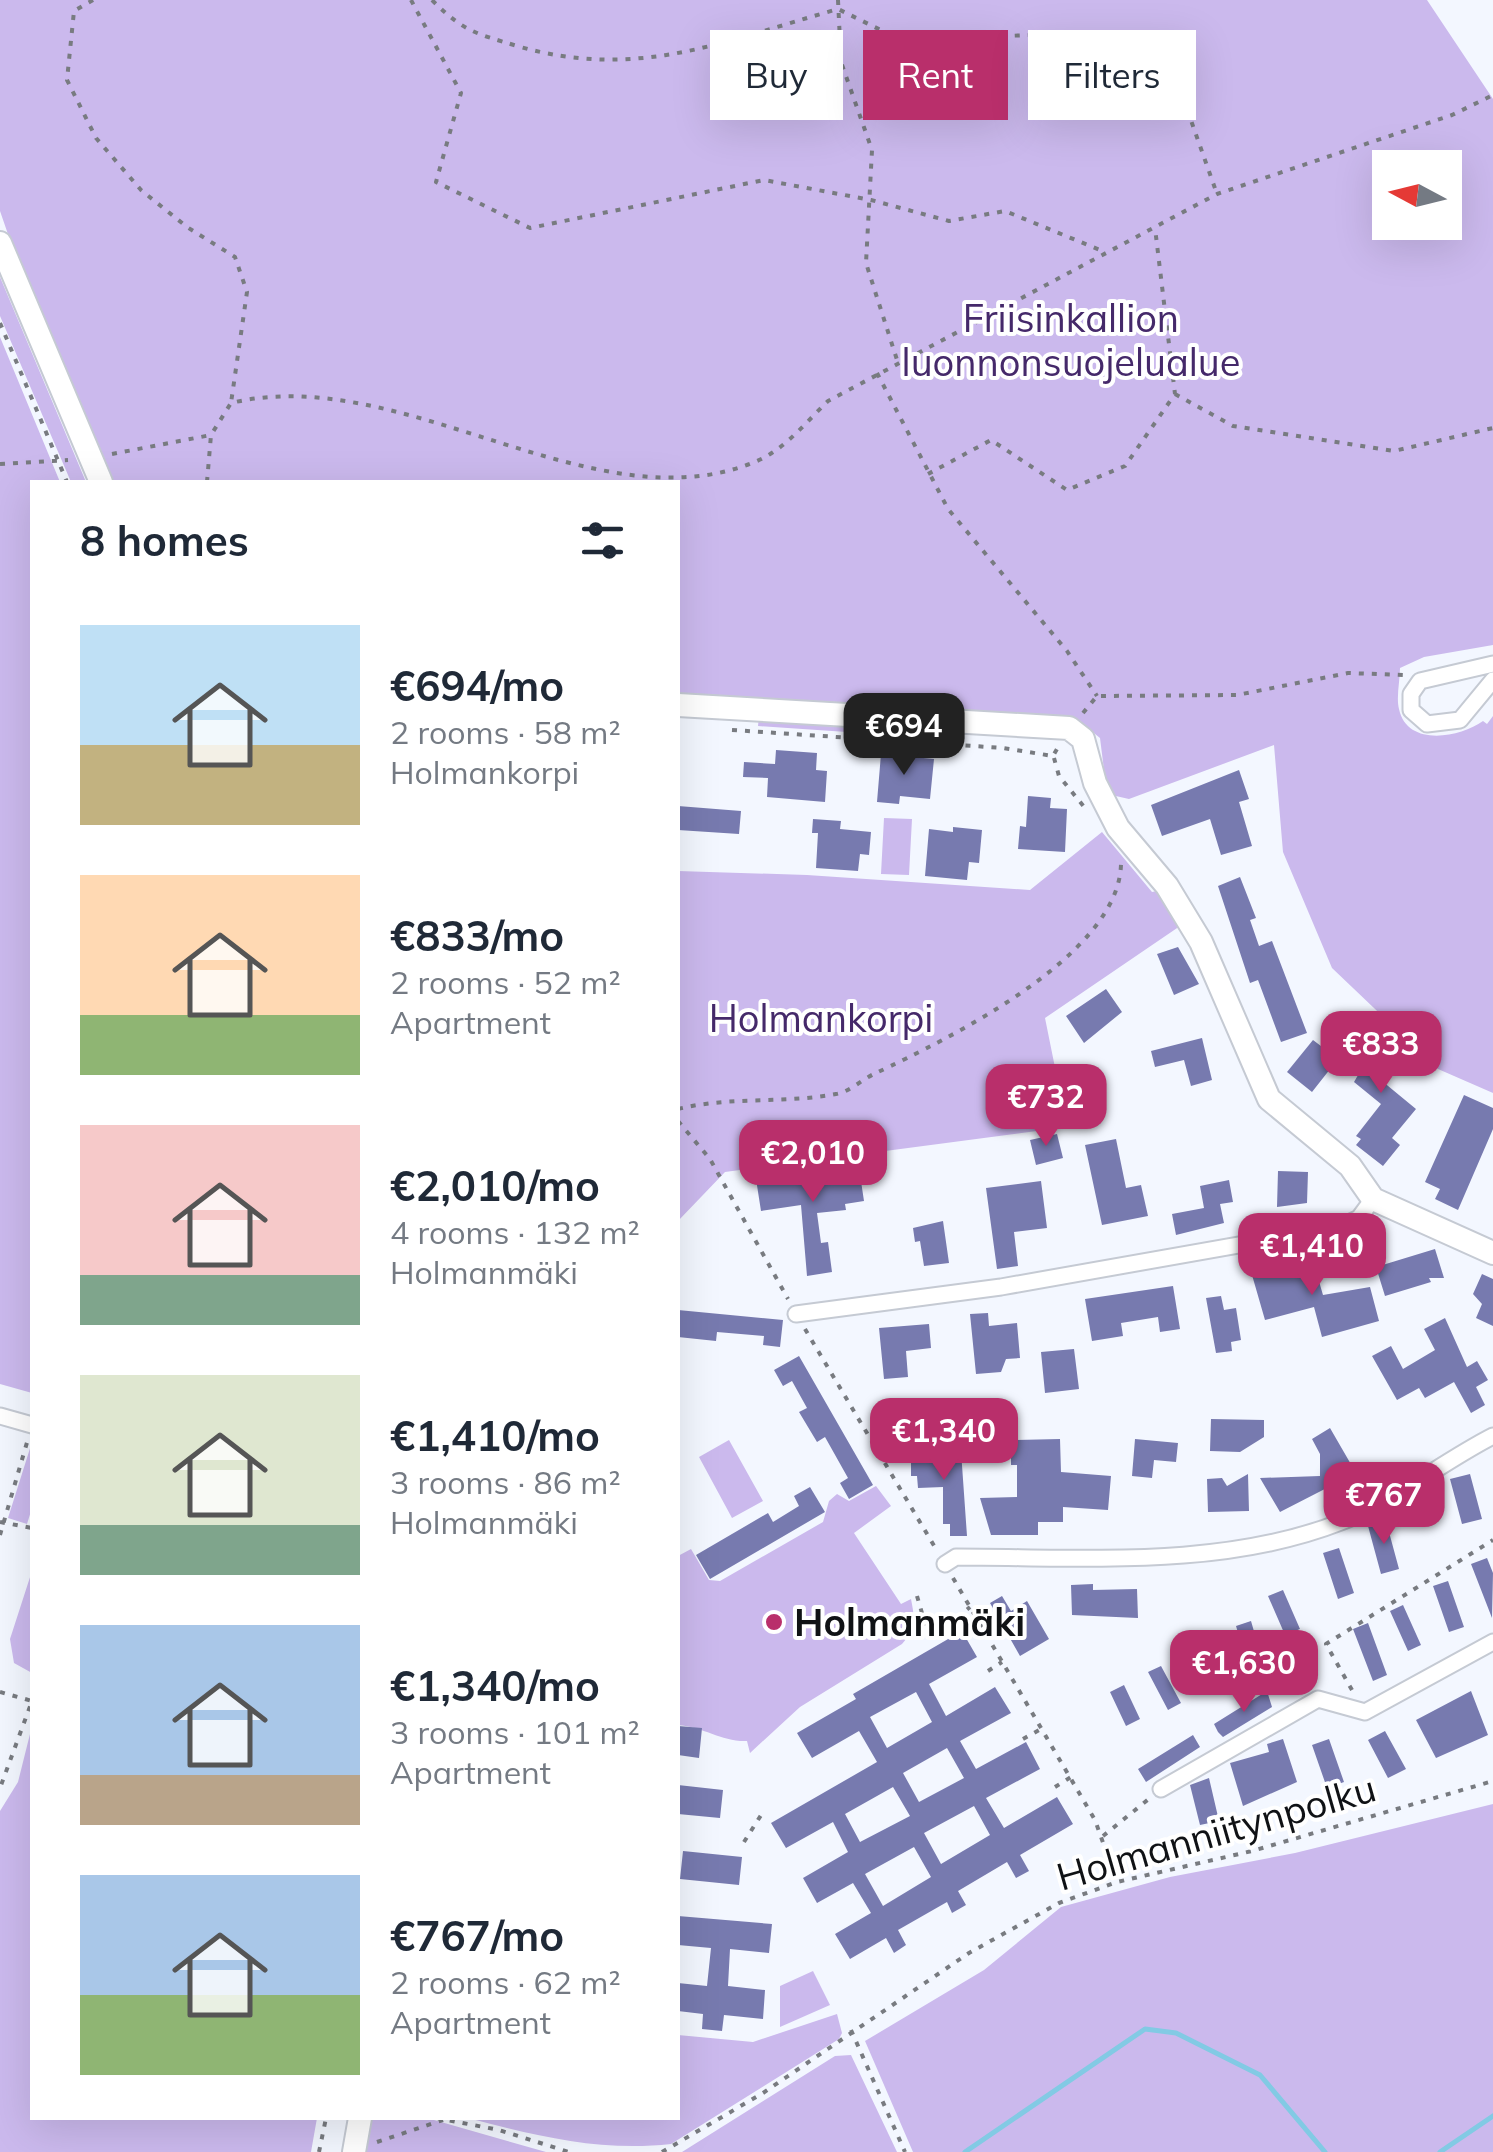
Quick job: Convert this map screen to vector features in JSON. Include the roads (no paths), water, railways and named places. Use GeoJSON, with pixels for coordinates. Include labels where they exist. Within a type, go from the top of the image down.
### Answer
{"type":"FeatureCollection","features":[{"type":"Feature","properties":{"kind":"street"},"geometry":{"type":"LineString","coordinates":[[0,244],[100,480]]}},
{"type":"Feature","properties":{"kind":"street"},"geometry":{"type":"LineString","coordinates":[[1493,664],[1420,682],[1411,694],[1411,710],[1427,724],[1460,720],[1493,680]]}},
{"type":"Feature","properties":{"kind":"street"},"geometry":{"type":"LineString","coordinates":[[680,705],[1069,728],[1084,739],[1096,783],[1118,828],[1168,886],[1201,942],[1269,1099],[1350,1166],[1373,1199],[1493,1254]]}},
{"type":"Feature","properties":{"kind":"street"},"geometry":{"type":"LineString","coordinates":[[796,1314],[1001,1287],[1322,1231],[1359,1218],[1373,1199]]}},
{"type":"Feature","properties":{"kind":"street"},"geometry":{"type":"LineString","coordinates":[[0,1416],[30,1425]]}},
{"type":"Feature","properties":{"kind":"street"},"geometry":{"type":"LineString","coordinates":[[945,1564],[956,1557],[1197,1554],[1309,1531],[1342,1522],[1493,1437]]}},
{"type":"Feature","properties":{"kind":"street"},"geometry":{"type":"LineString","coordinates":[[1162,1789],[1318,1698],[1365,1712],[1493,1642]]}},
{"type":"Feature","properties":{"kind":"street"},"geometry":{"type":"LineString","coordinates":[[345,2147],[359,2120]]}},
{"type":"Feature","properties":{"kind":"waterway"},"geometry":{"type":"LineString","coordinates":[[965,2152],[1145,2029],[1176,2033],[1260,2075],[1325,2152]]}},
{"type":"Feature","properties":{"kind":"waterway"},"geometry":{"type":"LineString","coordinates":[[1440,2152],[1493,2116]]}},
{"type":"Feature","properties":{"kind":"place","name":"Holmanmäki"},"geometry":{"type":"Point","coordinates":[774,1622]}},
{"type":"Feature","properties":{"kind":"park label","name":"Friisinkallion luonnonsuojelualue"},"geometry":{"type":"Point","coordinates":[1071,340]}},
{"type":"Feature","properties":{"kind":"park label","name":"Holmankorpi"},"geometry":{"type":"Point","coordinates":[821,1018]}}]}
